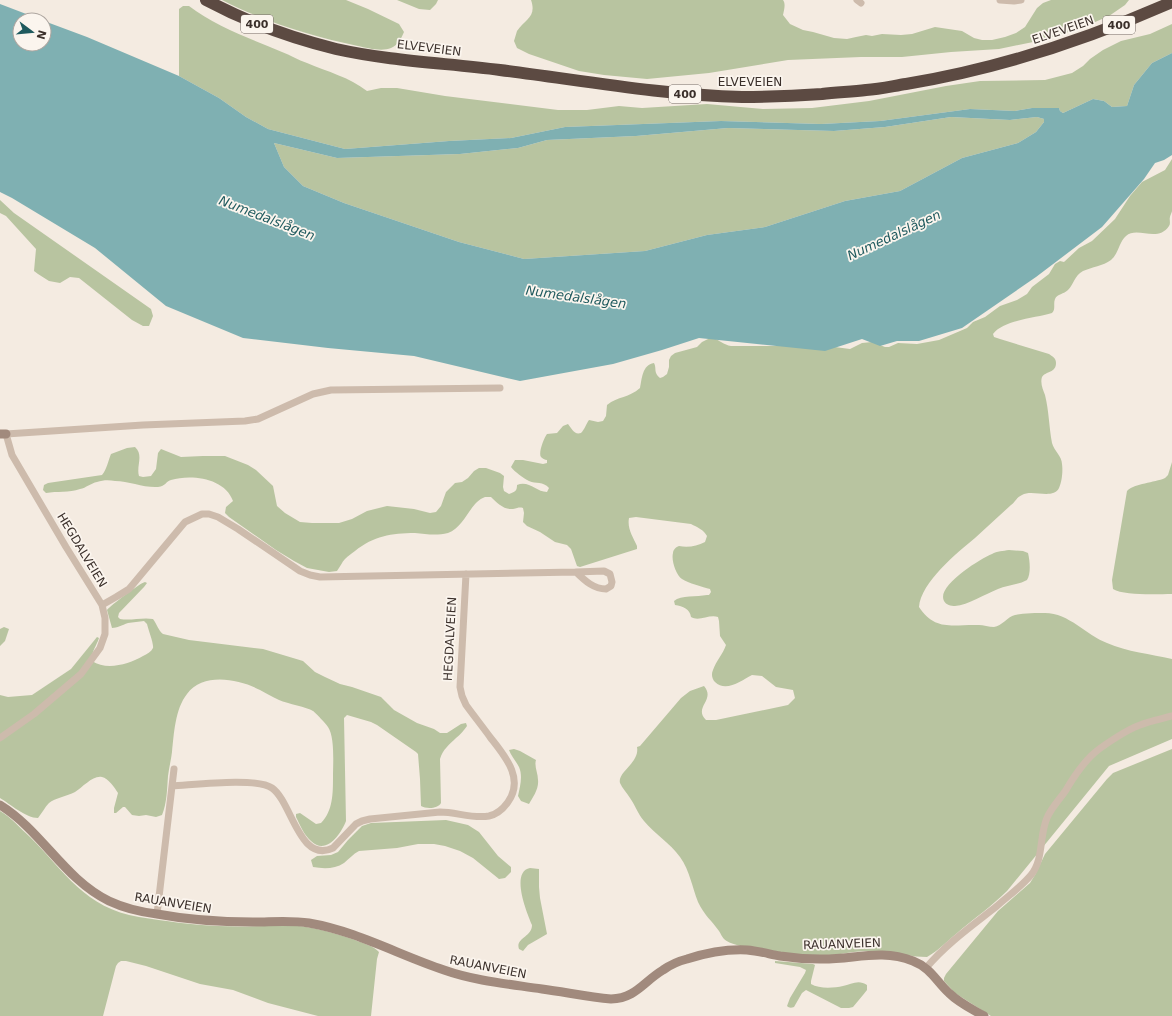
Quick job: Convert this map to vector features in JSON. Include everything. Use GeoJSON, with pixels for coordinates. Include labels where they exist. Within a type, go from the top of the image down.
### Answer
{"type":"FeatureCollection","features":[{"type":"Feature","properties":{"kind":"highway","name":"ELVEVEIEN"},"geometry":{"type":"LineString","coordinates":[[206,0],[238,16],[285,35],[368,55],[498,70],[641,90],[742,97],[780,97],[868,90],[936,79],[1022,58],[1065,44],[1107,30],[1172,2]]}},
{"type":"Feature","properties":{"kind":"main road","name":"RAUANVEIEN"},"geometry":{"type":"LineString","coordinates":[[0,805],[22,820],[73,876],[87,888],[118,905],[140,912],[216,922],[307,922],[325,926],[431,966],[461,975],[493,982],[618,999],[632,994],[662,970],[681,961],[700,955],[729,951],[754,951],[782,956],[840,959],[871,954],[887,955],[914,961],[926,968],[954,997],[984,1016]]}},
{"type":"Feature","properties":{"kind":"street"},"geometry":{"type":"LineString","coordinates":[[1000,0],[1021,0]]}},
{"type":"Feature","properties":{"kind":"street","name":"HEGDALVEIEN"},"geometry":{"type":"LineString","coordinates":[[500,388],[332,390],[313,394],[258,419],[245,421],[143,425],[3,434],[20,469],[102,605],[129,589],[185,522],[202,514],[209,514],[218,517],[300,571],[310,575],[326,577],[604,571],[610,574],[612,582],[611,586],[606,590],[597,588],[584,580],[576,572]]}},
{"type":"Feature","properties":{"kind":"street","name":"HEGDALVEIEN"},"geometry":{"type":"LineString","coordinates":[[172,786],[248,782],[264,784],[272,788],[277,793],[305,841],[313,849],[319,851],[333,848],[356,824],[370,819],[440,812],[450,812],[477,817],[496,814],[503,809],[511,798],[514,790],[515,782],[513,771],[508,760],[466,705],[460,687],[466,574]]}},
{"type":"Feature","properties":{"kind":"street"},"geometry":{"type":"LineString","coordinates":[[0,738],[34,714],[81,674],[100,648],[105,634],[105,618],[102,605]]}},
{"type":"Feature","properties":{"kind":"street"},"geometry":{"type":"LineString","coordinates":[[926,968],[935,957],[1026,881],[1032,874],[1037,866],[1043,829],[1047,817],[1075,776],[1092,755],[1111,741],[1138,726],[1172,716]]}},
{"type":"Feature","properties":{"kind":"street"},"geometry":{"type":"LineString","coordinates":[[157,914],[174,769]]}},
{"type":"Feature","properties":{"kind":"green space"},"geometry":{"type":"Polygon","coordinates":[[[222,0],[346,0],[399,24],[404,32],[399,42],[391,48],[383,50],[370,49],[288,28],[222,0]]]}},
{"type":"Feature","properties":{"kind":"green space"},"geometry":{"type":"Polygon","coordinates":[[[397,0],[438,0],[430,10],[419,9],[397,0]]]}},
{"type":"Feature","properties":{"kind":"green space"},"geometry":{"type":"Polygon","coordinates":[[[531,0],[783,0],[785,5],[783,15],[790,24],[803,30],[834,38],[847,39],[866,35],[912,34],[935,27],[962,31],[974,38],[982,40],[992,40],[1016,33],[1025,27],[1037,8],[1043,3],[1051,0],[1129,0],[1125,5],[1109,16],[1079,29],[1038,41],[999,49],[902,57],[788,60],[709,73],[647,79],[579,71],[529,54],[517,48],[514,41],[517,31],[531,14],[531,0]]]}},
{"type":"Feature","properties":{"kind":"green space"},"geometry":{"type":"Polygon","coordinates":[[[183,6],[189,6],[210,20],[234,32],[346,78],[367,91],[381,88],[397,88],[445,96],[558,110],[587,110],[619,106],[642,108],[707,104],[763,109],[812,108],[869,101],[980,81],[1045,80],[1072,73],[1103,50],[1121,41],[1150,34],[1172,24],[1172,53],[1152,63],[1134,85],[1127,106],[1112,107],[1104,101],[1093,99],[1063,113],[1059,108],[1032,108],[1015,111],[970,109],[880,121],[821,124],[721,121],[565,127],[511,138],[345,149],[268,129],[246,117],[219,98],[179,76],[179,9],[183,6]]]}},
{"type":"Feature","properties":{"kind":"green space"},"geometry":{"type":"Polygon","coordinates":[[[951,117],[1010,120],[1037,117],[1044,119],[1044,122],[1036,132],[1018,143],[962,158],[900,191],[845,201],[765,227],[707,235],[645,251],[524,259],[459,242],[344,203],[303,186],[284,167],[274,143],[337,158],[460,154],[518,148],[547,140],[636,136],[728,128],[834,131],[885,127],[951,117]]]}},
{"type":"Feature","properties":{"kind":"green space"},"geometry":{"type":"Polygon","coordinates":[[[1172,159],[1172,211],[1170,225],[1164,231],[1153,234],[1131,233],[1126,236],[1111,260],[1105,264],[1080,273],[1068,290],[1056,297],[1054,301],[1054,310],[1052,313],[1020,320],[998,329],[993,334],[994,337],[1049,354],[1055,360],[1056,366],[1053,370],[1042,377],[1041,382],[1045,395],[1052,443],[1062,461],[1061,483],[1056,492],[1047,494],[1026,493],[1019,497],[941,569],[926,588],[921,597],[919,607],[925,615],[932,620],[946,625],[979,625],[994,627],[1000,625],[1015,615],[1034,613],[1054,614],[1070,620],[1099,639],[1115,646],[1131,651],[1172,659],[1172,739],[1109,766],[1007,891],[927,957],[867,951],[825,956],[803,955],[772,952],[731,943],[723,938],[700,907],[689,873],[680,857],[672,847],[644,821],[621,785],[620,779],[635,758],[637,747],[640,746],[681,698],[690,691],[704,686],[707,691],[708,695],[702,711],[706,720],[716,720],[788,705],[795,698],[793,690],[776,687],[762,676],[752,675],[729,686],[719,685],[713,679],[712,672],[726,645],[720,636],[718,617],[711,616],[697,619],[691,617],[686,608],[675,605],[674,601],[685,597],[709,595],[711,592],[710,589],[682,579],[676,571],[673,563],[673,552],[677,547],[699,545],[705,542],[707,536],[706,534],[696,526],[691,524],[636,517],[629,518],[630,529],[637,549],[580,567],[577,566],[571,549],[567,545],[555,542],[540,532],[527,526],[523,522],[523,508],[510,509],[498,504],[491,497],[485,497],[475,504],[459,526],[448,533],[435,535],[406,533],[383,536],[369,542],[351,554],[345,559],[337,571],[329,572],[307,568],[294,561],[229,517],[225,513],[226,507],[233,501],[229,493],[223,487],[206,480],[197,478],[179,478],[171,480],[163,486],[158,487],[106,480],[72,491],[46,493],[43,490],[44,485],[48,483],[102,475],[111,454],[127,448],[135,447],[139,454],[139,476],[143,477],[151,476],[156,469],[158,453],[161,449],[181,457],[225,456],[248,465],[256,470],[273,486],[277,506],[300,522],[339,523],[352,519],[367,511],[387,506],[414,509],[430,513],[436,512],[441,506],[446,492],[455,483],[462,482],[479,468],[486,468],[504,476],[504,491],[509,494],[513,493],[517,489],[517,485],[521,484],[529,485],[547,492],[549,488],[547,486],[529,481],[519,475],[511,467],[515,460],[543,464],[547,463],[547,460],[541,457],[540,452],[547,434],[557,433],[563,426],[568,424],[572,430],[577,433],[581,433],[589,420],[598,422],[603,421],[606,416],[607,405],[615,400],[632,394],[640,388],[643,373],[650,364],[654,363],[657,374],[660,378],[663,377],[667,374],[671,356],[675,353],[697,347],[702,342],[712,337],[731,346],[827,346],[850,349],[862,343],[872,342],[889,347],[898,343],[917,344],[939,340],[967,328],[973,322],[985,317],[1000,306],[1017,300],[1027,294],[1032,287],[1049,274],[1055,264],[1060,261],[1064,262],[1079,248],[1092,241],[1115,219],[1130,196],[1142,182],[1165,170],[1172,159]]]}},
{"type":"Feature","properties":{"kind":"green space"},"geometry":{"type":"Polygon","coordinates":[[[0,200],[14,213],[151,309],[153,316],[149,326],[143,326],[132,320],[79,278],[70,277],[60,283],[49,281],[34,271],[36,249],[6,216],[0,213],[0,200]]]}},
{"type":"Feature","properties":{"kind":"green space"},"geometry":{"type":"Polygon","coordinates":[[[1172,462],[1172,594],[1133,594],[1113,589],[1112,580],[1127,491],[1135,486],[1165,478],[1168,475],[1172,462]]]}},
{"type":"Feature","properties":{"kind":"green space"},"geometry":{"type":"Polygon","coordinates":[[[1009,550],[1028,553],[1030,567],[1027,580],[1001,588],[971,602],[960,605],[952,606],[944,601],[943,595],[946,588],[960,574],[978,561],[994,553],[1009,550]]]}},
{"type":"Feature","properties":{"kind":"green space"},"geometry":{"type":"Polygon","coordinates":[[[145,582],[147,583],[144,587],[119,613],[118,617],[120,619],[153,619],[163,634],[189,640],[263,649],[303,661],[315,672],[340,684],[381,697],[394,710],[417,723],[434,729],[440,733],[447,733],[461,724],[466,723],[467,726],[446,747],[440,759],[441,803],[432,808],[421,806],[418,754],[416,752],[377,725],[347,715],[344,718],[346,821],[341,832],[332,842],[322,846],[317,845],[304,833],[296,814],[300,813],[316,824],[321,823],[328,813],[332,802],[333,751],[332,737],[328,727],[313,711],[279,700],[251,686],[222,680],[212,680],[194,687],[183,700],[174,730],[166,801],[162,815],[156,817],[132,815],[125,807],[114,813],[118,793],[109,781],[102,777],[95,778],[75,792],[52,801],[38,818],[28,816],[0,798],[0,695],[8,697],[32,695],[71,669],[97,637],[99,638],[93,652],[92,661],[104,666],[125,664],[149,653],[153,646],[147,624],[144,621],[128,623],[112,628],[107,610],[137,586],[145,582]]]}},
{"type":"Feature","properties":{"kind":"green space"},"geometry":{"type":"Polygon","coordinates":[[[4,627],[9,629],[5,641],[0,646],[0,629],[4,627]]]}},
{"type":"Feature","properties":{"kind":"green space"},"geometry":{"type":"Polygon","coordinates":[[[514,749],[536,760],[535,765],[538,787],[529,804],[521,801],[518,796],[521,774],[519,767],[509,750],[514,749]]]}},
{"type":"Feature","properties":{"kind":"green space"},"geometry":{"type":"Polygon","coordinates":[[[1172,749],[1172,1016],[991,1016],[955,993],[944,981],[946,974],[998,911],[1030,883],[1045,854],[1107,779],[1113,773],[1172,749]]]}},
{"type":"Feature","properties":{"kind":"green space"},"geometry":{"type":"Polygon","coordinates":[[[0,811],[30,837],[77,887],[104,906],[120,912],[139,917],[198,925],[306,927],[341,936],[374,948],[379,952],[371,1016],[318,1016],[268,1003],[233,990],[200,984],[146,966],[121,961],[116,966],[103,1016],[0,1016],[0,811]]]}},
{"type":"Feature","properties":{"kind":"green space"},"geometry":{"type":"Polygon","coordinates":[[[446,820],[468,825],[479,832],[498,856],[511,867],[511,872],[505,878],[499,879],[473,858],[460,851],[434,844],[418,844],[397,848],[359,851],[344,863],[337,866],[325,868],[313,867],[311,860],[317,856],[331,855],[338,852],[362,826],[371,823],[446,820]]]}},
{"type":"Feature","properties":{"kind":"green space"},"geometry":{"type":"Polygon","coordinates":[[[530,868],[539,869],[540,898],[547,934],[528,945],[523,951],[519,949],[519,942],[529,932],[532,925],[524,903],[521,877],[524,871],[530,868]]]}},
{"type":"Feature","properties":{"kind":"green space"},"geometry":{"type":"Polygon","coordinates":[[[775,961],[815,965],[811,981],[811,984],[814,986],[831,988],[861,982],[867,985],[867,990],[853,1007],[841,1008],[806,990],[802,993],[794,1007],[791,1008],[787,1006],[790,998],[806,970],[800,967],[775,963],[775,961]]]}},
{"type":"Feature","properties":{"kind":"water","name":"Numedalslågen"},"geometry":{"type":"Polygon","coordinates":[[[0,4],[21,12],[12,12],[12,52],[52,52],[52,24],[87,37],[179,76],[219,98],[246,117],[268,129],[345,149],[511,138],[565,127],[721,121],[821,124],[880,121],[970,109],[1015,111],[1032,108],[1059,108],[1063,113],[1093,99],[1104,101],[1112,107],[1127,106],[1134,85],[1152,63],[1172,53],[1172,155],[1155,163],[1144,179],[1102,227],[1036,277],[962,328],[919,341],[897,341],[880,346],[862,339],[825,351],[699,338],[613,364],[520,381],[414,356],[243,338],[166,306],[95,248],[0,192],[0,4]],[[951,117],[885,127],[834,131],[728,128],[636,136],[547,140],[518,148],[460,154],[337,158],[274,143],[284,167],[303,186],[344,203],[459,242],[524,259],[645,251],[707,235],[765,227],[845,201],[900,191],[962,158],[1018,143],[1036,132],[1044,122],[1044,119],[1037,117],[1010,120],[951,117]]]}}]}
